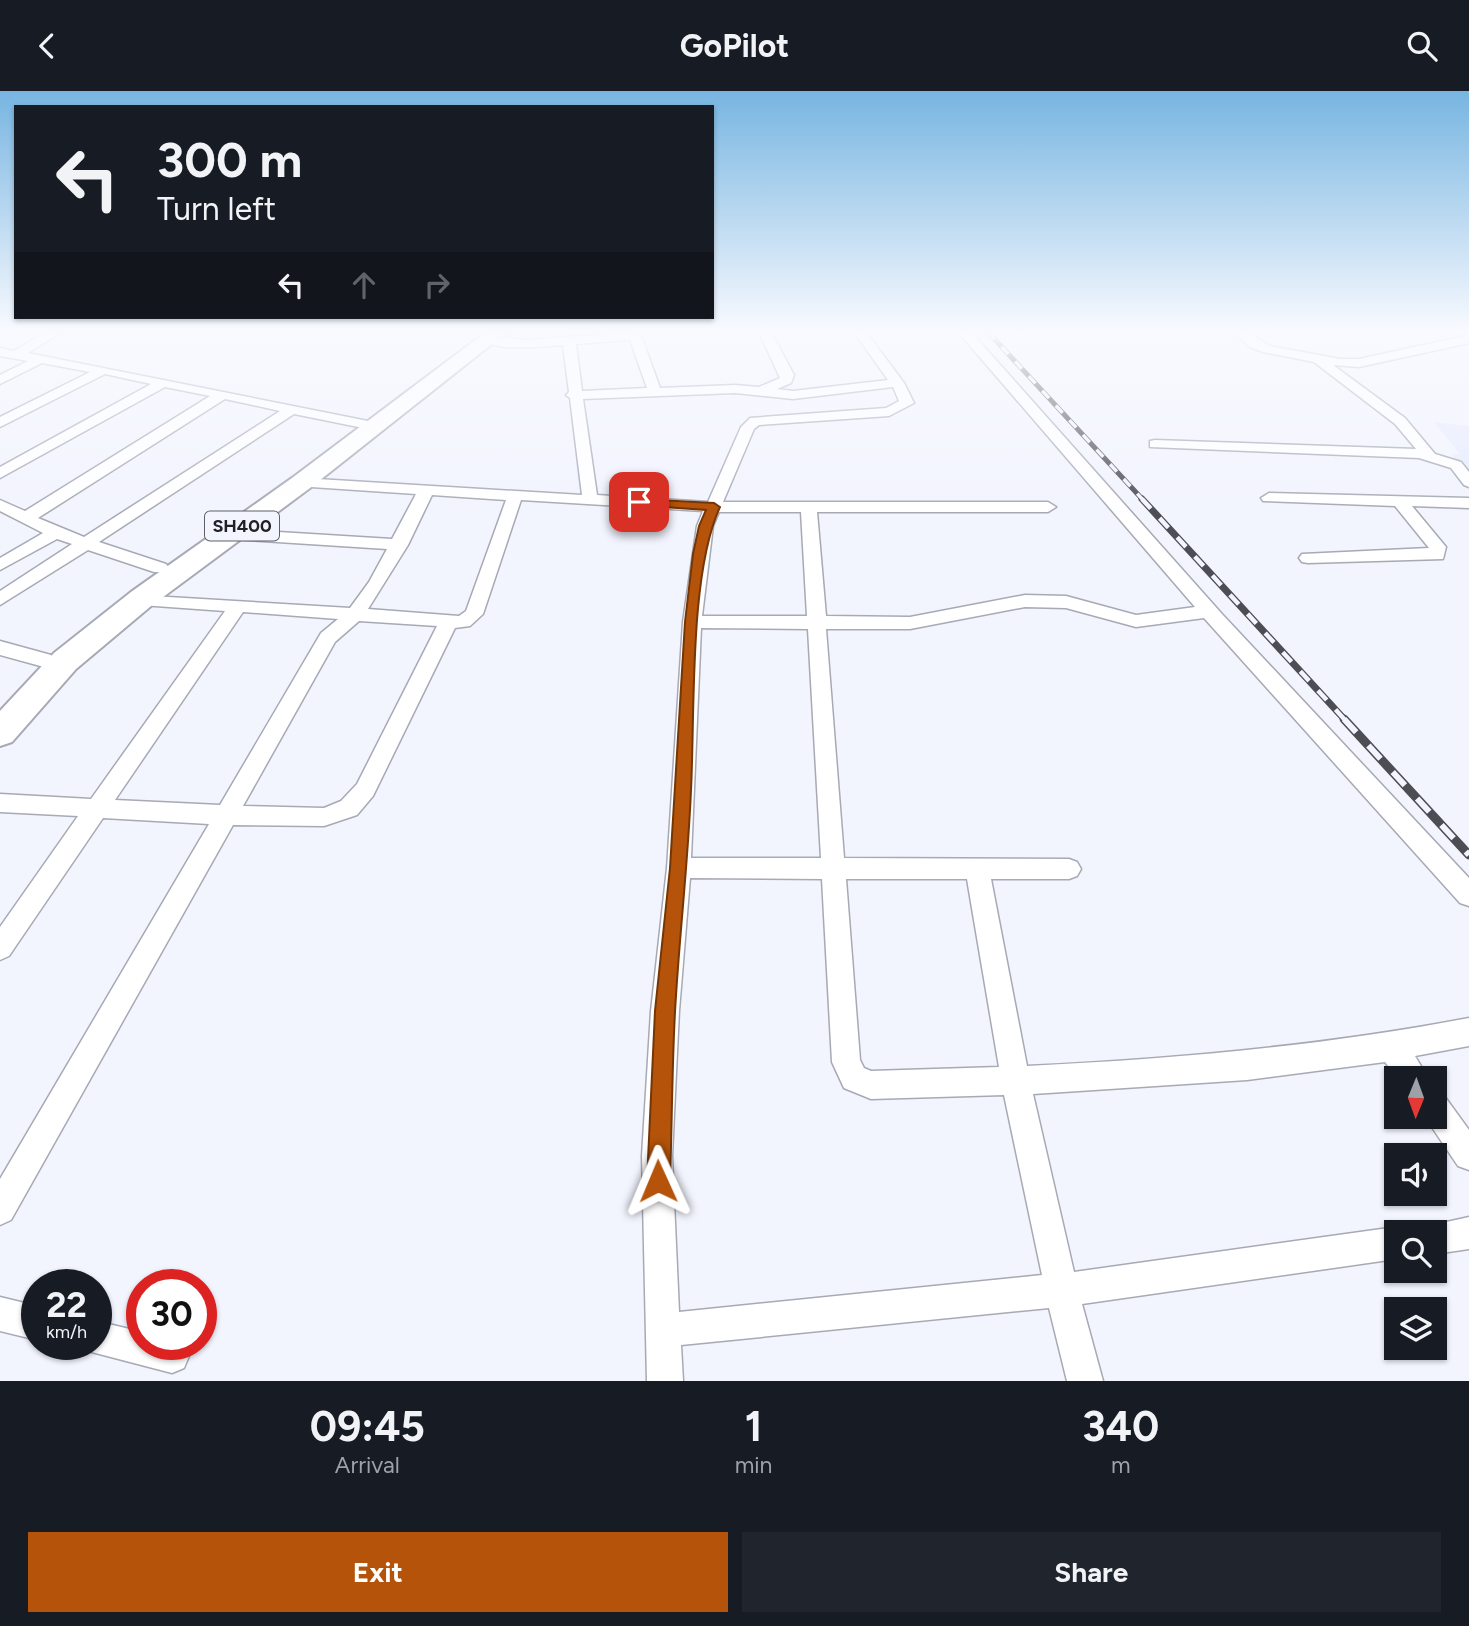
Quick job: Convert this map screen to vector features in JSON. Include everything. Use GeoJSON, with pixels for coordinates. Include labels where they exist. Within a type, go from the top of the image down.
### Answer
{"type":"FeatureCollection","features":[{"type":"Feature","properties":{"kind":"main road","name":"SH400"},"geometry":{"type":"LineString","coordinates":[[0,706],[44,660],[160,568],[412,392]]}},
{"type":"Feature","properties":{"kind":"main road","name":"SH400"},"geometry":{"type":"LineString","coordinates":[[0,733],[65,661],[141,599],[301,483],[367,425]]}},
{"type":"Feature","properties":{"kind":"street"},"geometry":{"type":"LineString","coordinates":[[0,423],[60,392]]}},
{"type":"Feature","properties":{"kind":"street"},"geometry":{"type":"LineString","coordinates":[[0,473],[146,392]]}},
{"type":"Feature","properties":{"kind":"street"},"geometry":{"type":"LineString","coordinates":[[210,392],[367,425]]}},
{"type":"Feature","properties":{"kind":"street"},"geometry":{"type":"LineString","coordinates":[[590,499],[573,395],[618,392]]}},
{"type":"Feature","properties":{"kind":"street"},"geometry":{"type":"LineString","coordinates":[[760,392],[793,395],[817,392]]}},
{"type":"Feature","properties":{"kind":"street"},"geometry":{"type":"LineString","coordinates":[[665,1381],[657,1156],[665,1011],[679,868],[692,622],[699,554],[705,526],[748,427],[755,421],[902,408],[908,403],[902,392]]}},
{"type":"Feature","properties":{"kind":"street"},"geometry":{"type":"LineString","coordinates":[[1017,392],[1209,611],[1469,895]]}},
{"type":"Feature","properties":{"kind":"street"},"geometry":{"type":"LineString","coordinates":[[1361,392],[1400,421],[1429,456]]}},
{"type":"Feature","properties":{"kind":"street"},"geometry":{"type":"LineString","coordinates":[[26,518],[222,395]]}},
{"type":"Feature","properties":{"kind":"street"},"geometry":{"type":"LineString","coordinates":[[0,599],[292,409]]}},
{"type":"Feature","properties":{"kind":"street"},"geometry":{"type":"LineString","coordinates":[[1155,444],[1429,456],[1456,465],[1469,482]]}},
{"type":"Feature","properties":{"kind":"street"},"geometry":{"type":"LineString","coordinates":[[301,483],[714,507],[1048,507]]}},
{"type":"Feature","properties":{"kind":"street"},"geometry":{"type":"LineString","coordinates":[[0,1209],[328,638],[340,624],[355,614],[400,545],[426,491]]}},
{"type":"Feature","properties":{"kind":"street"},"geometry":{"type":"LineString","coordinates":[[141,599],[463,622],[474,614],[515,495]]}},
{"type":"Feature","properties":{"kind":"street"},"geometry":{"type":"LineString","coordinates":[[1269,498],[1469,503]]}},
{"type":"Feature","properties":{"kind":"street"},"geometry":{"type":"LineString","coordinates":[[1308,558],[1437,555],[1438,547],[1399,501]]}},
{"type":"Feature","properties":{"kind":"street"},"geometry":{"type":"LineString","coordinates":[[0,505],[55,533],[160,568]]}},
{"type":"Feature","properties":{"kind":"street"},"geometry":{"type":"LineString","coordinates":[[809,506],[846,1062],[854,1078],[871,1085],[1014,1082],[1263,1064],[1393,1049],[1469,1033]]}},
{"type":"Feature","properties":{"kind":"street"},"geometry":{"type":"LineString","coordinates":[[0,565],[55,533]]}},
{"type":"Feature","properties":{"kind":"street"},"geometry":{"type":"LineString","coordinates":[[231,534],[400,545]]}},
{"type":"Feature","properties":{"kind":"street"},"geometry":{"type":"LineString","coordinates":[[692,622],[925,622],[1025,601],[1066,602],[1136,621],[1209,611]]}},
{"type":"Feature","properties":{"kind":"street"},"geometry":{"type":"LineString","coordinates":[[0,948],[237,607]]}},
{"type":"Feature","properties":{"kind":"street"},"geometry":{"type":"LineString","coordinates":[[0,803],[224,815],[324,817],[349,808],[365,790],[448,622]]}},
{"type":"Feature","properties":{"kind":"street"},"geometry":{"type":"LineString","coordinates":[[0,649],[44,660]]}},
{"type":"Feature","properties":{"kind":"street"},"geometry":{"type":"LineString","coordinates":[[679,868],[1069,869]]}},
{"type":"Feature","properties":{"kind":"street"},"geometry":{"type":"LineString","coordinates":[[977,870],[1014,1082],[1060,1290],[1084,1381]]}},
{"type":"Feature","properties":{"kind":"street"},"geometry":{"type":"LineString","coordinates":[[1393,1049],[1405,1066]]}},
{"type":"Feature","properties":{"kind":"street"},"geometry":{"type":"LineString","coordinates":[[1447,1124],[1469,1155]]}},
{"type":"Feature","properties":{"kind":"street"},"geometry":{"type":"LineString","coordinates":[[1447,1236],[1469,1233]]}},
{"type":"Feature","properties":{"kind":"street"},"geometry":{"type":"LineString","coordinates":[[665,1330],[1060,1290],[1384,1245]]}},
{"type":"Feature","properties":{"kind":"street"},"geometry":{"type":"LineString","coordinates":[[0,1314],[21,1319]]}},
{"type":"Feature","properties":{"kind":"shaded area"},"geometry":{"type":"Polygon","coordinates":[[[1434,422],[1469,426],[1469,477],[1452,455],[1460,454],[1434,422]]]}},
{"type":"Feature","properties":{"kind":"railway"},"geometry":{"type":"LineString","coordinates":[[1044,392],[1144,501]]}},
{"type":"Feature","properties":{"kind":"railway"},"geometry":{"type":"LineString","coordinates":[[1142,499],[1346,721]]}},
{"type":"Feature","properties":{"kind":"railway"},"geometry":{"type":"LineString","coordinates":[[1344,719],[1469,855]]}},
{"type":"Feature","properties":{"kind":"route"},"geometry":{"type":"LineString","coordinates":[[639,502],[714,507],[705,526],[699,554],[692,622],[679,868],[665,1011],[658,1181]]}}]}
